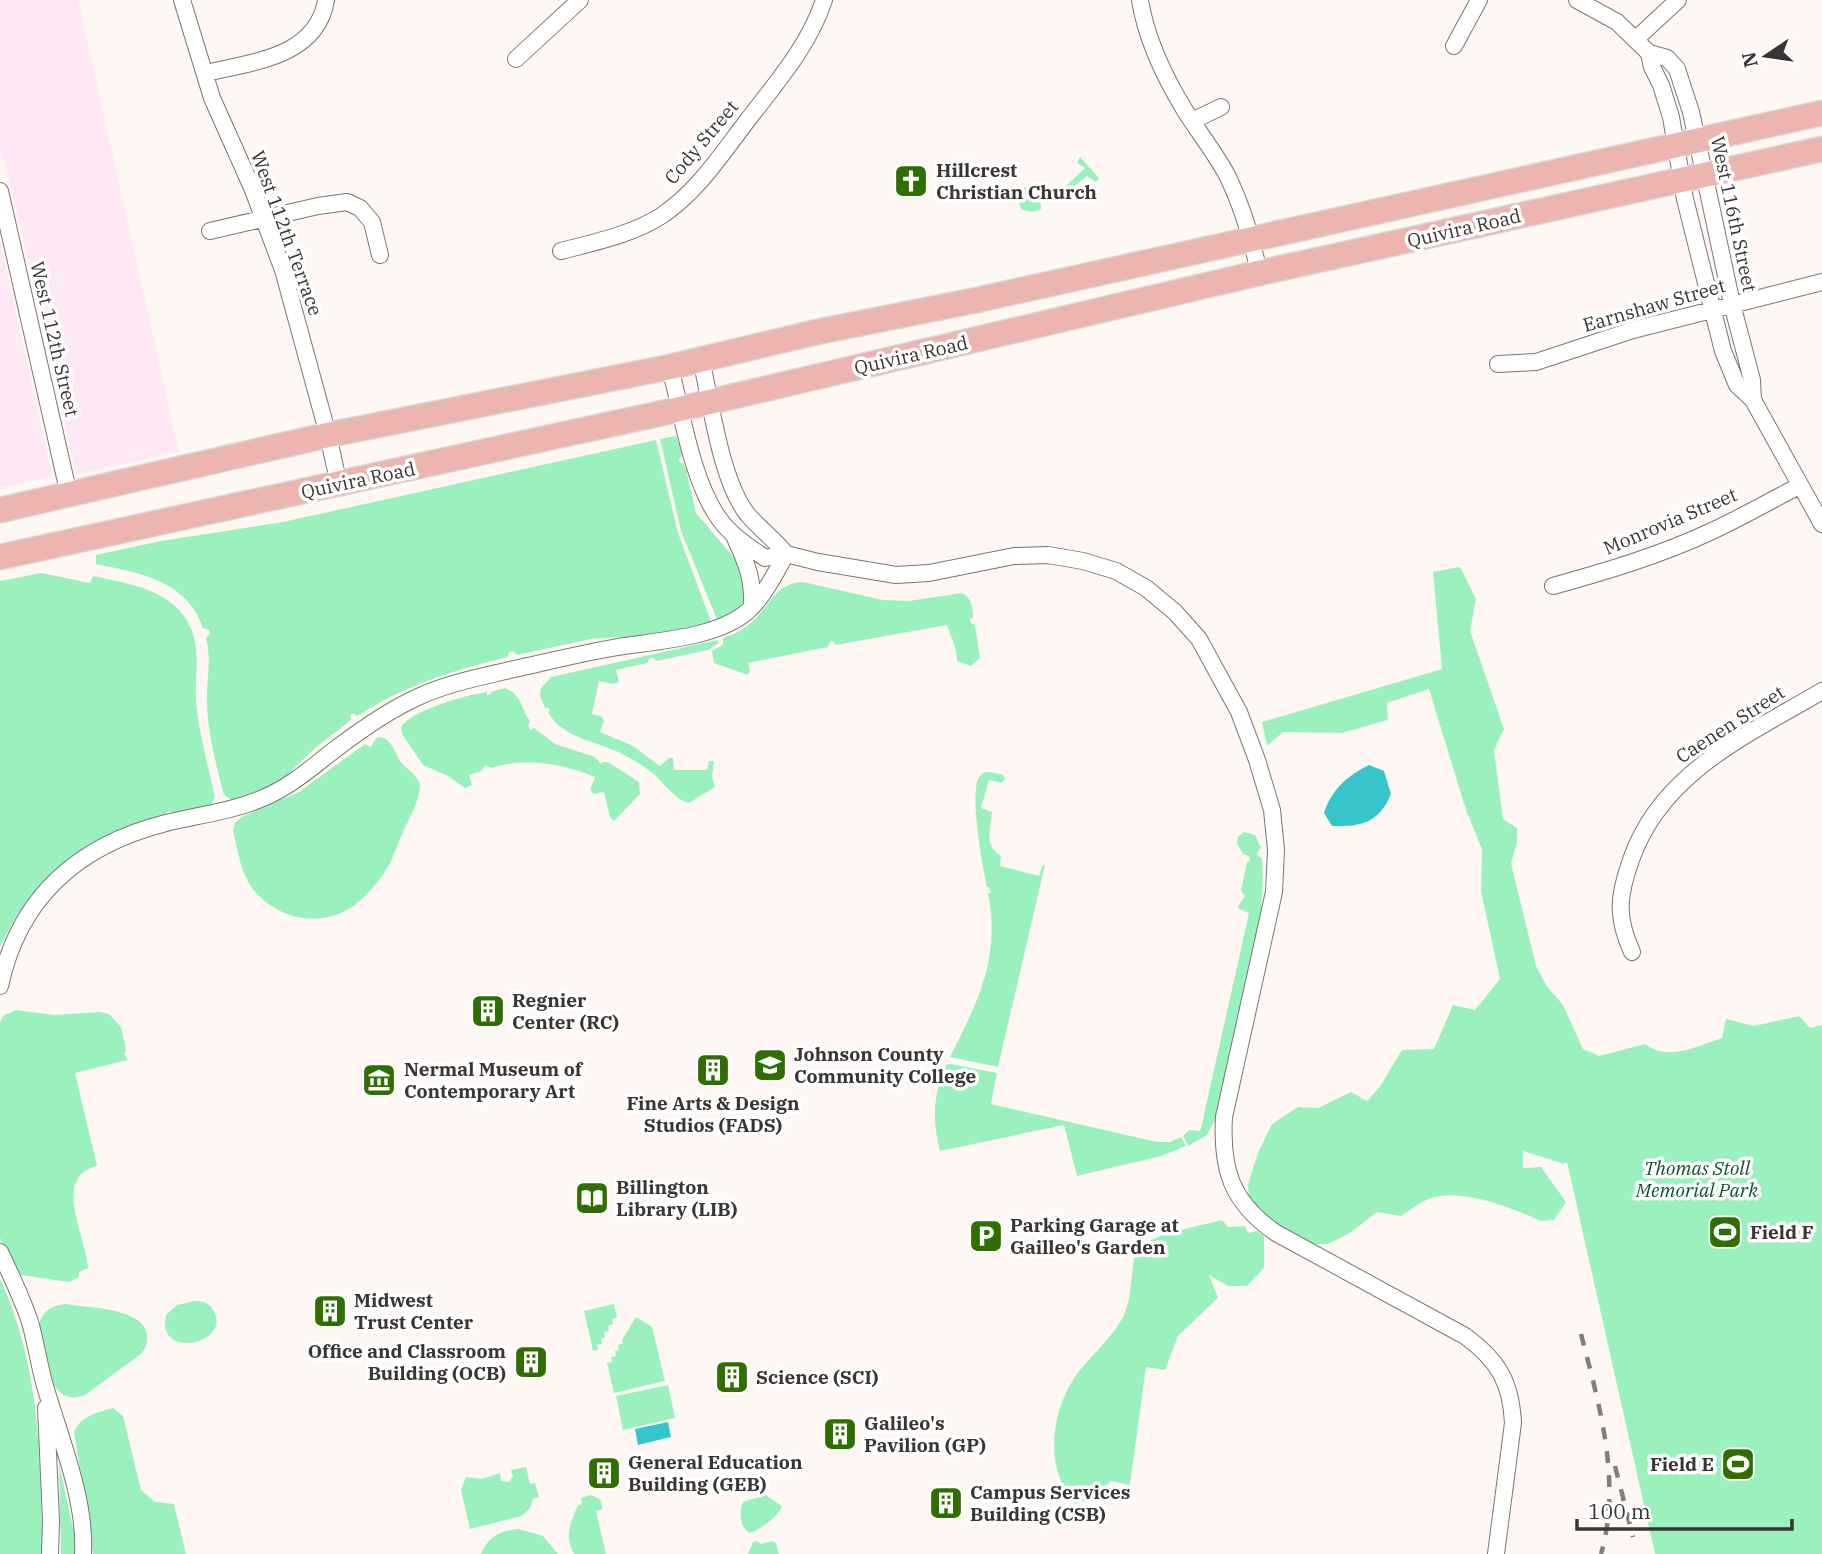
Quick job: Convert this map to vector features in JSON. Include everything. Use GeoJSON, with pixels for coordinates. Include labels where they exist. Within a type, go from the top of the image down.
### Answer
{"type":"FeatureCollection","features":[{"type":"Feature","properties":{"kind":"main road","name":"Quivira Road"},"geometry":{"type":"LineString","coordinates":[[0,510],[328,435],[670,367],[817,332],[977,300],[1822,113]]}},
{"type":"Feature","properties":{"kind":"main road","name":"Quivira Road"},"geometry":{"type":"LineString","coordinates":[[0,557],[681,409],[1258,273],[1822,149]]}},
{"type":"Feature","properties":{"kind":"street","name":"West 112th Terrace"},"geometry":{"type":"LineString","coordinates":[[182,0],[212,98],[264,218],[295,309],[339,485]]}},
{"type":"Feature","properties":{"kind":"street"},"geometry":{"type":"LineString","coordinates":[[206,73],[280,55],[297,47],[320,22],[326,0]]}},
{"type":"Feature","properties":{"kind":"street","name":"Cody Street"},"geometry":{"type":"LineString","coordinates":[[561,251],[632,231],[660,217],[685,198],[797,55],[813,28],[824,0]]}},
{"type":"Feature","properties":{"kind":"street"},"geometry":{"type":"LineString","coordinates":[[1140,0],[1149,35],[1164,73],[1227,176],[1242,209],[1252,240],[1258,273]]}},
{"type":"Feature","properties":{"kind":"street"},"geometry":{"type":"LineString","coordinates":[[1454,46],[1479,0]]}},
{"type":"Feature","properties":{"kind":"street","name":"West 116th Street"},"geometry":{"type":"LineString","coordinates":[[1577,0],[1604,14],[1649,52],[1652,67],[1668,106],[1686,142],[1712,310],[1723,351],[1737,386],[1753,400],[1822,524]]}},
{"type":"Feature","properties":{"kind":"street"},"geometry":{"type":"LineString","coordinates":[[1636,39],[1678,0]]}},
{"type":"Feature","properties":{"kind":"street"},"geometry":{"type":"LineString","coordinates":[[516,59],[573,2]]}},
{"type":"Feature","properties":{"kind":"street"},"geometry":{"type":"LineString","coordinates":[[1192,121],[1221,107]]}},
{"type":"Feature","properties":{"kind":"street","name":"West 116th Street"},"geometry":{"type":"LineString","coordinates":[[1693,177],[1732,304],[1752,380],[1753,400]]}},
{"type":"Feature","properties":{"kind":"street","name":"West 112th Street"},"geometry":{"type":"LineString","coordinates":[[0,191],[69,495]]}},
{"type":"Feature","properties":{"kind":"street"},"geometry":{"type":"LineString","coordinates":[[210,231],[346,202],[360,208],[372,222],[380,255]]}},
{"type":"Feature","properties":{"kind":"street","name":"Earnshaw Street"},"geometry":{"type":"LineString","coordinates":[[1498,364],[1536,362],[1633,330],[1822,282]]}},
{"type":"Feature","properties":{"kind":"street"},"geometry":{"type":"LineString","coordinates":[[701,359],[732,488],[748,515],[786,554]]}},
{"type":"Feature","properties":{"kind":"street"},"geometry":{"type":"LineString","coordinates":[[670,367],[701,488],[720,520],[743,544],[765,558],[786,554],[896,575],[929,573],[1014,556],[1048,555],[1083,561],[1116,572],[1146,588],[1175,612],[1199,639],[1239,712],[1257,760],[1272,810],[1276,850],[1274,892],[1224,1117],[1223,1148],[1227,1171],[1234,1190],[1245,1207],[1260,1222],[1465,1336],[1485,1350],[1498,1367],[1512,1401],[1513,1423],[1496,1554]]}},
{"type":"Feature","properties":{"kind":"street","name":"Monrovia Street"},"geometry":{"type":"LineString","coordinates":[[1553,586],[1660,553],[1712,531],[1799,486]]}},
{"type":"Feature","properties":{"kind":"street"},"geometry":{"type":"LineString","coordinates":[[733,533],[753,584],[752,606]]}},
{"type":"Feature","properties":{"kind":"street"},"geometry":{"type":"LineString","coordinates":[[0,986],[16,935],[31,909],[48,888],[100,847],[129,834],[224,810],[279,791],[386,714],[444,686],[567,657],[719,628],[735,620],[752,606],[766,589],[786,554]]}},
{"type":"Feature","properties":{"kind":"street","name":"Caenen Street"},"geometry":{"type":"LineString","coordinates":[[1632,952],[1623,931],[1620,897],[1635,847],[1652,816],[1673,789],[1696,767],[1822,691]]}},
{"type":"Feature","properties":{"kind":"street"},"geometry":{"type":"LineString","coordinates":[[0,1252],[15,1282],[29,1322],[44,1385],[65,1444],[81,1521],[83,1554]]}},
{"type":"Feature","properties":{"kind":"street"},"geometry":{"type":"LineString","coordinates":[[44,1385],[49,1456],[50,1554]]}},
{"type":"Feature","properties":{"kind":"shaded area"},"geometry":{"type":"Polygon","coordinates":[[[0,0],[78,0],[179,452],[76,474],[0,147],[0,0]]]}},
{"type":"Feature","properties":{"kind":"shaded area"},"geometry":{"type":"Polygon","coordinates":[[[0,241],[52,476],[0,488],[0,241]]]}},
{"type":"Feature","properties":{"kind":"green space"},"geometry":{"type":"Polygon","coordinates":[[[1080,157],[1099,178],[1096,182],[1087,176],[1068,192],[1040,200],[1041,209],[1031,212],[1021,209],[1018,198],[1022,188],[1028,187],[1034,195],[1065,187],[1085,168],[1077,163],[1080,157]]]}},
{"type":"Feature","properties":{"kind":"green space"},"geometry":{"type":"Polygon","coordinates":[[[676,436],[682,457],[679,458],[680,463],[683,463],[686,469],[696,513],[743,568],[746,597],[744,602],[718,622],[681,531],[660,439],[676,436]]]}},
{"type":"Feature","properties":{"kind":"green space"},"geometry":{"type":"Polygon","coordinates":[[[656,440],[678,533],[712,624],[657,635],[591,639],[517,655],[513,651],[509,652],[508,657],[431,680],[395,695],[359,715],[350,715],[351,720],[315,748],[280,782],[233,801],[224,795],[209,727],[209,654],[206,638],[210,634],[209,630],[203,628],[186,599],[160,581],[96,564],[96,555],[161,541],[283,522],[656,440]]]}},
{"type":"Feature","properties":{"kind":"green space","name":"Thomas Stoll Memorial Park"},"geometry":{"type":"Polygon","coordinates":[[[1460,567],[1476,599],[1470,631],[1504,729],[1494,750],[1503,819],[1517,828],[1517,843],[1511,863],[1536,966],[1546,985],[1563,1005],[1583,1049],[1599,1056],[1645,1044],[1663,1052],[1683,1051],[1722,1038],[1726,1019],[1754,1026],[1799,1016],[1810,1028],[1822,1025],[1822,1554],[1655,1554],[1567,1162],[1564,1164],[1523,1151],[1523,1168],[1541,1167],[1566,1202],[1554,1220],[1541,1221],[1505,1206],[1464,1196],[1440,1196],[1424,1201],[1401,1216],[1377,1212],[1350,1233],[1328,1244],[1308,1244],[1267,1219],[1249,1198],[1248,1184],[1258,1153],[1272,1124],[1298,1107],[1318,1108],[1351,1092],[1367,1101],[1379,1088],[1402,1050],[1434,1049],[1453,1005],[1475,1010],[1500,979],[1481,891],[1482,849],[1466,810],[1429,689],[1387,703],[1388,720],[1342,733],[1283,732],[1267,746],[1262,722],[1442,669],[1433,572],[1460,567]]]}},
{"type":"Feature","properties":{"kind":"green space"},"geometry":{"type":"Polygon","coordinates":[[[41,573],[90,583],[93,576],[127,583],[158,595],[172,603],[183,614],[196,647],[197,713],[215,797],[210,807],[171,814],[170,811],[166,812],[166,816],[111,835],[66,861],[30,898],[0,948],[0,581],[41,573]]]}},
{"type":"Feature","properties":{"kind":"green space"},"geometry":{"type":"Polygon","coordinates":[[[803,582],[883,600],[909,601],[962,593],[968,598],[973,611],[973,618],[970,619],[975,625],[980,658],[971,666],[957,661],[947,625],[836,645],[833,641],[828,647],[748,663],[748,675],[714,663],[712,651],[723,645],[723,638],[749,625],[786,586],[803,582]]]}},
{"type":"Feature","properties":{"kind":"green space"},"geometry":{"type":"Polygon","coordinates":[[[717,640],[719,643],[708,650],[657,661],[650,658],[647,663],[616,670],[619,682],[613,684],[599,681],[592,714],[602,717],[604,721],[600,732],[633,746],[660,766],[673,758],[674,770],[707,770],[709,761],[714,761],[712,777],[715,787],[689,803],[678,798],[634,760],[562,728],[548,712],[549,708],[545,708],[540,696],[541,688],[551,677],[717,640]]]}},
{"type":"Feature","properties":{"kind":"green space"},"geometry":{"type":"Polygon","coordinates":[[[505,688],[518,698],[530,721],[528,726],[531,730],[534,728],[555,744],[595,757],[601,764],[608,762],[639,782],[640,794],[614,821],[610,817],[604,792],[594,794],[590,790],[595,777],[544,764],[517,763],[491,768],[486,765],[481,771],[469,775],[472,785],[465,788],[448,776],[423,765],[402,734],[401,727],[407,721],[428,709],[478,694],[487,692],[487,695],[490,695],[491,692],[505,688]]]}},
{"type":"Feature","properties":{"kind":"green space"},"geometry":{"type":"Polygon","coordinates":[[[381,737],[391,744],[400,761],[420,785],[414,808],[384,873],[355,905],[327,917],[297,917],[269,904],[257,894],[245,876],[233,831],[235,823],[242,817],[299,792],[365,744],[371,747],[376,738],[381,737]]]}},
{"type":"Feature","properties":{"kind":"green space"},"geometry":{"type":"Polygon","coordinates":[[[990,772],[1003,775],[1005,779],[1002,783],[989,780],[981,808],[992,812],[990,842],[1001,856],[1000,866],[1039,876],[1042,866],[1045,865],[998,1067],[950,1057],[978,998],[989,959],[991,916],[988,893],[991,893],[987,887],[980,847],[975,796],[980,776],[990,772]]]}},
{"type":"Feature","properties":{"kind":"green space"},"geometry":{"type":"Polygon","coordinates":[[[1244,832],[1255,835],[1261,848],[1257,853],[1262,858],[1263,879],[1260,925],[1215,1120],[1207,1135],[1188,1146],[1183,1136],[1189,1130],[1200,1131],[1201,1128],[1249,913],[1238,906],[1245,896],[1241,891],[1247,862],[1250,861],[1249,856],[1243,854],[1237,843],[1238,837],[1244,832]]]}},
{"type":"Feature","properties":{"kind":"green space"},"geometry":{"type":"Polygon","coordinates":[[[16,1010],[54,1015],[100,1012],[109,1014],[121,1027],[126,1050],[124,1054],[128,1060],[75,1073],[97,1166],[83,1172],[76,1182],[75,1210],[88,1268],[79,1272],[79,1277],[69,1282],[21,1275],[15,1269],[0,1238],[0,1022],[3,1016],[16,1010]]]}},
{"type":"Feature","properties":{"kind":"green space"},"geometry":{"type":"Polygon","coordinates":[[[946,1065],[997,1073],[991,1104],[1157,1142],[1170,1142],[1181,1137],[1186,1146],[1161,1156],[1077,1176],[1064,1125],[940,1151],[935,1118],[936,1097],[946,1065]]]}},
{"type":"Feature","properties":{"kind":"green space"},"geometry":{"type":"Polygon","coordinates":[[[1222,1220],[1228,1227],[1245,1226],[1248,1233],[1257,1231],[1264,1236],[1264,1268],[1247,1286],[1228,1286],[1209,1275],[1218,1298],[1178,1336],[1165,1370],[1146,1367],[1130,1485],[1111,1481],[1092,1499],[1075,1504],[1064,1487],[1057,1467],[1054,1453],[1056,1423],[1072,1382],[1124,1315],[1137,1247],[1164,1234],[1222,1220]]]}},
{"type":"Feature","properties":{"kind":"green space"},"geometry":{"type":"Polygon","coordinates":[[[0,1278],[14,1313],[31,1380],[39,1447],[43,1554],[0,1554],[0,1278]]]}},
{"type":"Feature","properties":{"kind":"green space"},"geometry":{"type":"Polygon","coordinates":[[[194,1301],[209,1305],[217,1322],[213,1332],[204,1339],[182,1343],[172,1338],[166,1329],[166,1315],[177,1305],[194,1301]]]}},
{"type":"Feature","properties":{"kind":"green space"},"geometry":{"type":"Polygon","coordinates":[[[65,1304],[125,1314],[143,1325],[147,1334],[146,1345],[141,1354],[85,1395],[72,1397],[63,1394],[55,1386],[46,1363],[39,1326],[48,1310],[65,1304]]]}},
{"type":"Feature","properties":{"kind":"green space"},"geometry":{"type":"Polygon","coordinates":[[[614,1304],[617,1317],[612,1319],[613,1324],[608,1326],[609,1331],[604,1332],[602,1344],[597,1345],[598,1350],[593,1351],[584,1311],[614,1304]]]}},
{"type":"Feature","properties":{"kind":"green space"},"geometry":{"type":"Polygon","coordinates":[[[636,1317],[652,1327],[665,1381],[614,1393],[607,1363],[612,1362],[611,1357],[616,1356],[618,1345],[623,1343],[622,1340],[636,1317]]]}},
{"type":"Feature","properties":{"kind":"green space"},"geometry":{"type":"Polygon","coordinates":[[[668,1385],[675,1418],[623,1430],[616,1396],[668,1385]]]}},
{"type":"Feature","properties":{"kind":"green space"},"geometry":{"type":"Polygon","coordinates":[[[113,1408],[123,1416],[141,1490],[155,1502],[174,1504],[186,1554],[93,1554],[74,1433],[80,1422],[113,1408]]]}},
{"type":"Feature","properties":{"kind":"green space"},"geometry":{"type":"Polygon","coordinates":[[[59,1464],[74,1533],[75,1554],[61,1554],[59,1464]]]}},
{"type":"Feature","properties":{"kind":"green space"},"geometry":{"type":"Polygon","coordinates":[[[526,1467],[530,1484],[535,1483],[539,1497],[533,1499],[530,1508],[522,1516],[470,1529],[461,1490],[466,1477],[482,1479],[500,1473],[501,1481],[509,1482],[513,1476],[511,1470],[526,1467]]]}},
{"type":"Feature","properties":{"kind":"green space"},"geometry":{"type":"Polygon","coordinates":[[[591,1495],[600,1499],[603,1509],[596,1511],[606,1554],[574,1554],[569,1541],[571,1524],[578,1505],[582,1504],[581,1498],[591,1495]]]}},
{"type":"Feature","properties":{"kind":"green space"},"geometry":{"type":"Polygon","coordinates":[[[766,1495],[782,1506],[769,1522],[750,1533],[741,1519],[743,1502],[766,1495]]]}},
{"type":"Feature","properties":{"kind":"green space"},"geometry":{"type":"Polygon","coordinates":[[[519,1529],[543,1536],[558,1554],[481,1554],[495,1536],[519,1529]]]}},
{"type":"Feature","properties":{"kind":"green space"},"geometry":{"type":"Polygon","coordinates":[[[772,1541],[776,1543],[779,1554],[748,1554],[753,1542],[761,1544],[772,1541]]]}},
{"type":"Feature","properties":{"kind":"water"},"geometry":{"type":"Polygon","coordinates":[[[1369,765],[1384,771],[1391,794],[1386,804],[1368,821],[1332,826],[1324,813],[1331,797],[1347,779],[1369,765]]]}},
{"type":"Feature","properties":{"kind":"water"},"geometry":{"type":"Polygon","coordinates":[[[668,1422],[671,1437],[638,1445],[635,1429],[668,1422]]]}},
{"type":"Feature","properties":{"kind":"railway"},"geometry":{"type":"LineString","coordinates":[[1581,1334],[1601,1415],[1609,1471],[1607,1526],[1601,1554]]}},
{"type":"Feature","properties":{"kind":"railway"},"geometry":{"type":"LineString","coordinates":[[1615,1466],[1633,1537]]}},
{"type":"Feature","properties":{"kind":"place","name":"Hillcrest Christian Church"},"geometry":{"type":"Point","coordinates":[911,181]}},
{"type":"Feature","properties":{"kind":"place","name":"Regnier Center (RC)"},"geometry":{"type":"Point","coordinates":[488,1011]}},
{"type":"Feature","properties":{"kind":"place","name":"Johnson County Community College"},"geometry":{"type":"Point","coordinates":[770,1065]}},
{"type":"Feature","properties":{"kind":"place","name":"Fine Arts & Design Studios (FADS)"},"geometry":{"type":"Point","coordinates":[713,1070]}},
{"type":"Feature","properties":{"kind":"place","name":"Nermal Museum of Contemporary Art"},"geometry":{"type":"Point","coordinates":[379,1080]}},
{"type":"Feature","properties":{"kind":"place","name":"Billington Library (LIB)"},"geometry":{"type":"Point","coordinates":[592,1198]}},
{"type":"Feature","properties":{"kind":"place","name":"Field F"},"geometry":{"type":"Point","coordinates":[1725,1232]}},
{"type":"Feature","properties":{"kind":"place","name":"Parking Garage at Gailleo's Garden"},"geometry":{"type":"Point","coordinates":[986,1236]}},
{"type":"Feature","properties":{"kind":"place","name":"Midwest Trust Center"},"geometry":{"type":"Point","coordinates":[330,1311]}},
{"type":"Feature","properties":{"kind":"place","name":"Office and Classroom Building (OCB)"},"geometry":{"type":"Point","coordinates":[531,1362]}},
{"type":"Feature","properties":{"kind":"place","name":"Science (SCI)"},"geometry":{"type":"Point","coordinates":[732,1377]}},
{"type":"Feature","properties":{"kind":"place","name":"Galileo's Pavilion (GP)"},"geometry":{"type":"Point","coordinates":[840,1434]}},
{"type":"Feature","properties":{"kind":"place","name":"Field E"},"geometry":{"type":"Point","coordinates":[1738,1464]}},
{"type":"Feature","properties":{"kind":"place","name":"General Education Building (GEB)"},"geometry":{"type":"Point","coordinates":[604,1473]}},
{"type":"Feature","properties":{"kind":"place","name":"Campus Services Building (CSB)"},"geometry":{"type":"Point","coordinates":[946,1503]}}]}
